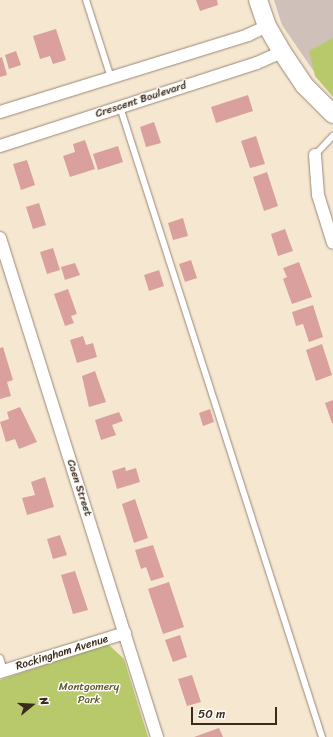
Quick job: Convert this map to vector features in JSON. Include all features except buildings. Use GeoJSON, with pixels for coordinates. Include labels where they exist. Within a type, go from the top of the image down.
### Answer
{"type":"FeatureCollection","features":[{"type":"Feature","properties":{"kind":"main road"},"geometry":{"type":"LineString","coordinates":[[258,0],[267,26],[282,52],[304,85],[333,114]]}},
{"type":"Feature","properties":{"kind":"street"},"geometry":{"type":"LineString","coordinates":[[0,112],[248,35],[267,26]]}},
{"type":"Feature","properties":{"kind":"street","name":"Crescent Boulevard"},"geometry":{"type":"LineString","coordinates":[[0,146],[257,63],[282,52]]}},
{"type":"Feature","properties":{"kind":"street"},"geometry":{"type":"LineString","coordinates":[[315,154],[318,195],[333,243]]}},
{"type":"Feature","properties":{"kind":"street","name":"Caen Street"},"geometry":{"type":"LineString","coordinates":[[0,238],[157,737]]}},
{"type":"Feature","properties":{"kind":"street","name":"Rockingham Avenue"},"geometry":{"type":"LineString","coordinates":[[2,671],[125,633]]}},
{"type":"Feature","properties":{"kind":"lane"},"geometry":{"type":"LineString","coordinates":[[86,0],[111,78]]}},
{"type":"Feature","properties":{"kind":"lane"},"geometry":{"type":"LineString","coordinates":[[120,107],[322,737]]}},
{"type":"Feature","properties":{"kind":"lane"},"geometry":{"type":"LineString","coordinates":[[315,154],[333,136]]}},
{"type":"Feature","properties":{"kind":"lane"},"geometry":{"type":"LineString","coordinates":[[0,658],[2,671]]}},
{"type":"Feature","properties":{"kind":"shaded area"},"geometry":{"type":"Polygon","coordinates":[[[274,0],[333,0],[333,69],[315,73],[282,25],[274,0]]]}},
{"type":"Feature","properties":{"kind":"green space"},"geometry":{"type":"Polygon","coordinates":[[[333,38],[333,97],[315,76],[309,51],[333,38]]]}},
{"type":"Feature","properties":{"kind":"green space","name":"Montgomery Park"},"geometry":{"type":"Polygon","coordinates":[[[109,645],[124,659],[148,737],[0,737],[0,680],[100,646],[109,645]]]}}]}
